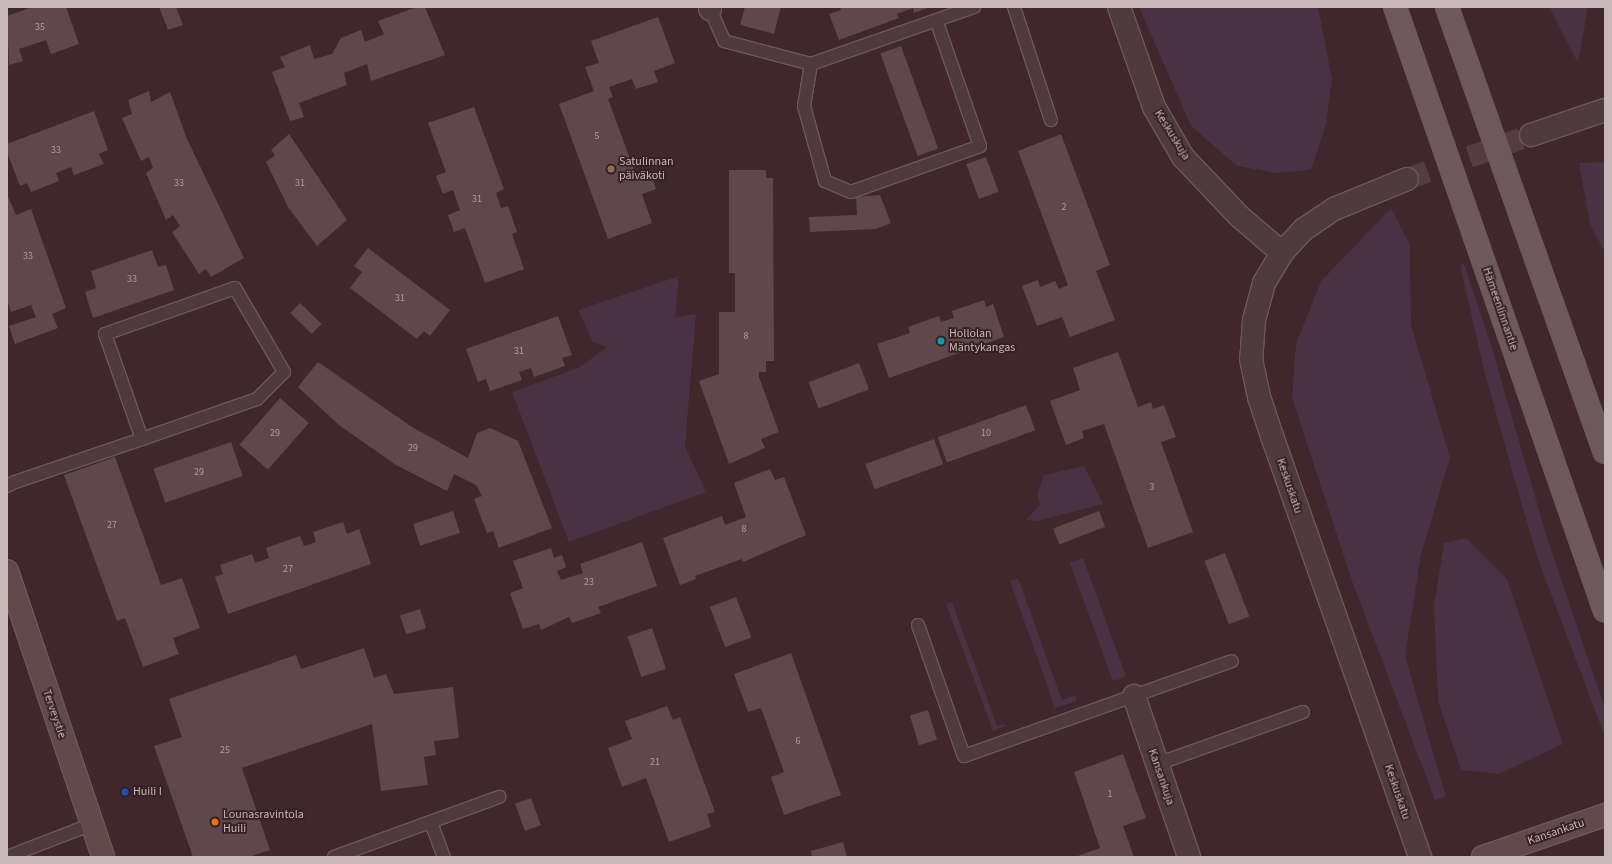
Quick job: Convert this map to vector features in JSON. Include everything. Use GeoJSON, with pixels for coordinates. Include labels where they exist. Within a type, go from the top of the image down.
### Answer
{"type":"FeatureCollection","features":[{"type":"Feature","properties":{"kind":"main road","name":"Hämeenlinnantie"},"geometry":{"type":"LineString","coordinates":[[1395,7],[1605,611]]}},
{"type":"Feature","properties":{"kind":"main road"},"geometry":{"type":"LineString","coordinates":[[1447,7],[1605,452]]}},
{"type":"Feature","properties":{"kind":"main road","name":"Terveystie"},"geometry":{"type":"LineString","coordinates":[[7,570],[103,857]]}},
{"type":"Feature","properties":{"kind":"main road","name":"Kansankatu"},"geometry":{"type":"LineString","coordinates":[[1484,857],[1605,815]]}},
{"type":"Feature","properties":{"kind":"street","name":"Keskuskuja"},"geometry":{"type":"LineString","coordinates":[[1119,7],[1154,107],[1183,157],[1238,216],[1282,253]]}},
{"type":"Feature","properties":{"kind":"street"},"geometry":{"type":"LineString","coordinates":[[1531,135],[1605,110]]}},
{"type":"Feature","properties":{"kind":"street","name":"Keskuskatu"},"geometry":{"type":"LineString","coordinates":[[1407,179],[1334,209],[1304,230],[1282,253],[1264,283],[1254,320],[1251,359],[1259,397],[1420,857]]}},
{"type":"Feature","properties":{"kind":"street","name":"Kansankuja"},"geometry":{"type":"LineString","coordinates":[[1134,696],[1189,857]]}},
{"type":"Feature","properties":{"kind":"lane"},"geometry":{"type":"LineString","coordinates":[[710,8],[724,41],[811,64],[974,7]]}},
{"type":"Feature","properties":{"kind":"lane"},"geometry":{"type":"LineString","coordinates":[[1014,7],[1051,120]]}},
{"type":"Feature","properties":{"kind":"lane"},"geometry":{"type":"LineString","coordinates":[[811,64],[804,106],[825,181],[852,192],[980,146],[936,20]]}},
{"type":"Feature","properties":{"kind":"lane"},"geometry":{"type":"LineString","coordinates":[[7,486],[257,399],[284,372],[235,288],[104,334],[142,439]]}},
{"type":"Feature","properties":{"kind":"lane"},"geometry":{"type":"LineString","coordinates":[[918,626],[964,756],[1232,661]]}},
{"type":"Feature","properties":{"kind":"lane"},"geometry":{"type":"LineString","coordinates":[[1157,764],[1303,712]]}},
{"type":"Feature","properties":{"kind":"lane"},"geometry":{"type":"LineString","coordinates":[[334,857],[499,797]]}},
{"type":"Feature","properties":{"kind":"lane"},"geometry":{"type":"LineString","coordinates":[[431,822],[444,857]]}},
{"type":"Feature","properties":{"kind":"lane"},"geometry":{"type":"LineString","coordinates":[[7,857],[92,824]]}},
{"type":"Feature","properties":{"kind":"shaded area"},"geometry":{"type":"Polygon","coordinates":[[[1139,7],[1318,7],[1332,79],[1326,124],[1311,170],[1276,173],[1237,166],[1191,126],[1139,7]]]}},
{"type":"Feature","properties":{"kind":"shaded area"},"geometry":{"type":"Polygon","coordinates":[[[1549,7],[1588,7],[1578,63],[1549,7]]]}},
{"type":"Feature","properties":{"kind":"shaded area"},"geometry":{"type":"Polygon","coordinates":[[[1605,162],[1605,253],[1590,224],[1579,163],[1605,162]]]}},
{"type":"Feature","properties":{"kind":"shaded area"},"geometry":{"type":"Polygon","coordinates":[[[1391,208],[1410,245],[1411,324],[1450,458],[1421,554],[1405,656],[1446,797],[1435,800],[1352,581],[1292,398],[1296,344],[1321,281],[1391,208]]]}},
{"type":"Feature","properties":{"kind":"shaded area"},"geometry":{"type":"Polygon","coordinates":[[[1464,264],[1491,345],[1548,541],[1605,708],[1605,737],[1539,562],[1521,502],[1485,374],[1460,265],[1464,264]]]}},
{"type":"Feature","properties":{"kind":"shaded area"},"geometry":{"type":"Polygon","coordinates":[[[679,276],[675,317],[696,314],[685,446],[706,492],[569,542],[512,392],[580,367],[607,347],[593,342],[578,310],[679,276]]]}},
{"type":"Feature","properties":{"kind":"shaded area"},"geometry":{"type":"Polygon","coordinates":[[[1084,466],[1103,504],[1037,521],[1026,520],[1040,504],[1037,494],[1044,475],[1084,466]]]}},
{"type":"Feature","properties":{"kind":"shaded area"},"geometry":{"type":"Polygon","coordinates":[[[1466,538],[1507,579],[1563,744],[1499,774],[1461,770],[1438,701],[1434,605],[1444,543],[1466,538]]]}},
{"type":"Feature","properties":{"kind":"shaded area"},"geometry":{"type":"Polygon","coordinates":[[[1083,558],[1126,676],[1113,681],[1070,563],[1083,558]]]}},
{"type":"Feature","properties":{"kind":"shaded area"},"geometry":{"type":"Polygon","coordinates":[[[1018,578],[1062,700],[1075,695],[1077,701],[1055,708],[1010,581],[1018,578]]]}},
{"type":"Feature","properties":{"kind":"shaded area"},"geometry":{"type":"Polygon","coordinates":[[[952,602],[997,726],[1004,724],[1005,726],[993,731],[946,604],[952,602]]]}},
{"type":"Feature","properties":{"kind":"building"},"geometry":{"type":"Polygon","coordinates":[[[32,7],[66,7],[79,44],[51,54],[46,40],[19,49],[23,61],[9,65],[7,16],[32,7]]]}},
{"type":"Feature","properties":{"kind":"building"},"geometry":{"type":"Polygon","coordinates":[[[159,7],[176,7],[183,25],[168,30],[159,7]]]}},
{"type":"Feature","properties":{"kind":"building"},"geometry":{"type":"Polygon","coordinates":[[[417,7],[425,7],[445,55],[371,81],[367,64],[344,73],[347,85],[299,103],[304,117],[290,121],[272,72],[285,67],[280,57],[310,45],[314,59],[332,54],[341,38],[361,30],[365,42],[384,34],[378,21],[417,7]]]}},
{"type":"Feature","properties":{"kind":"building"},"geometry":{"type":"Polygon","coordinates":[[[745,7],[781,7],[774,34],[740,25],[745,7]]]}},
{"type":"Feature","properties":{"kind":"building"},"geometry":{"type":"Polygon","coordinates":[[[840,7],[930,7],[914,13],[913,8],[897,14],[899,18],[839,40],[829,14],[841,10],[840,7]]]}},
{"type":"Feature","properties":{"kind":"building"},"geometry":{"type":"Polygon","coordinates":[[[658,17],[675,63],[654,71],[658,82],[636,89],[632,79],[609,87],[613,97],[608,99],[636,175],[649,170],[656,189],[642,194],[652,223],[608,239],[559,104],[594,91],[585,67],[599,63],[591,41],[658,17]]]}},
{"type":"Feature","properties":{"kind":"building"},"geometry":{"type":"Polygon","coordinates":[[[901,46],[938,148],[918,156],[880,54],[901,46]]]}},
{"type":"Feature","properties":{"kind":"building"},"geometry":{"type":"Polygon","coordinates":[[[149,91],[151,102],[170,92],[187,139],[244,258],[211,277],[206,269],[199,274],[172,232],[180,226],[173,215],[166,220],[146,173],[153,168],[149,157],[141,161],[122,118],[132,114],[128,100],[149,91]]]}},
{"type":"Feature","properties":{"kind":"building"},"geometry":{"type":"Polygon","coordinates":[[[474,107],[504,189],[496,193],[501,208],[508,206],[517,232],[512,234],[524,269],[485,283],[465,228],[454,232],[448,215],[460,210],[453,190],[443,194],[436,176],[446,172],[428,123],[474,107]]]}},
{"type":"Feature","properties":{"kind":"building"},"geometry":{"type":"Polygon","coordinates":[[[94,111],[108,150],[99,154],[104,164],[74,175],[71,167],[56,173],[59,181],[31,192],[27,183],[20,186],[7,152],[7,144],[94,111]]]}},
{"type":"Feature","properties":{"kind":"building"},"geometry":{"type":"Polygon","coordinates":[[[289,134],[347,220],[317,246],[288,207],[266,162],[275,155],[271,150],[289,134]]]}},
{"type":"Feature","properties":{"kind":"building"},"geometry":{"type":"Polygon","coordinates":[[[1061,134],[1110,265],[1096,271],[1115,320],[1070,337],[1062,317],[1037,326],[1022,286],[1038,280],[1040,287],[1055,281],[1059,289],[1068,285],[1018,151],[1061,134]]]}},
{"type":"Feature","properties":{"kind":"building"},"geometry":{"type":"Polygon","coordinates":[[[986,157],[999,192],[979,199],[966,164],[986,157]]]}},
{"type":"Feature","properties":{"kind":"building"},"geometry":{"type":"Polygon","coordinates":[[[729,170],[766,170],[766,178],[773,178],[774,361],[766,361],[766,372],[759,372],[759,377],[779,432],[761,439],[765,448],[729,464],[699,381],[719,374],[719,312],[735,312],[735,273],[729,273],[729,170]]]}},
{"type":"Feature","properties":{"kind":"building"},"geometry":{"type":"Polygon","coordinates":[[[7,194],[16,215],[31,209],[66,308],[52,314],[58,328],[15,344],[9,326],[36,317],[31,305],[11,312],[7,300],[7,194]]]}},
{"type":"Feature","properties":{"kind":"building"},"geometry":{"type":"Polygon","coordinates":[[[880,195],[891,223],[876,229],[810,232],[809,217],[857,215],[856,197],[880,195]]]}},
{"type":"Feature","properties":{"kind":"building"},"geometry":{"type":"Polygon","coordinates":[[[368,248],[450,310],[430,336],[424,331],[417,339],[350,288],[362,272],[354,266],[368,248]]]}},
{"type":"Feature","properties":{"kind":"building"},"geometry":{"type":"Polygon","coordinates":[[[152,250],[158,267],[166,265],[174,290],[93,318],[85,292],[96,288],[91,271],[152,250]]]}},
{"type":"Feature","properties":{"kind":"building","name":"Hollolan Mäntykangas"},"geometry":{"type":"Polygon","coordinates":[[[984,300],[986,307],[993,304],[1004,337],[889,378],[877,344],[910,333],[908,327],[939,316],[941,322],[954,318],[952,311],[984,300]]]}},
{"type":"Feature","properties":{"kind":"building"},"geometry":{"type":"Polygon","coordinates":[[[300,303],[322,324],[312,334],[290,313],[300,303]]]}},
{"type":"Feature","properties":{"kind":"building"},"geometry":{"type":"Polygon","coordinates":[[[558,316],[572,355],[562,358],[565,366],[534,377],[531,368],[519,372],[522,380],[490,391],[486,379],[478,382],[466,349],[558,316]]]}},
{"type":"Feature","properties":{"kind":"building"},"geometry":{"type":"Polygon","coordinates":[[[1118,352],[1138,407],[1151,402],[1153,409],[1164,405],[1176,437],[1161,442],[1193,532],[1148,548],[1104,424],[1082,431],[1084,438],[1066,445],[1050,401],[1080,390],[1073,368],[1118,352]]]}},
{"type":"Feature","properties":{"kind":"building"},"geometry":{"type":"Polygon","coordinates":[[[318,362],[412,427],[468,458],[477,433],[490,428],[518,441],[552,528],[499,548],[493,531],[487,533],[474,499],[482,496],[476,485],[454,474],[447,491],[396,465],[339,425],[298,387],[318,362]]]}},
{"type":"Feature","properties":{"kind":"building"},"geometry":{"type":"Polygon","coordinates":[[[859,363],[869,389],[819,408],[809,382],[859,363]]]}},
{"type":"Feature","properties":{"kind":"building"},"geometry":{"type":"Polygon","coordinates":[[[280,398],[309,423],[268,470],[239,445],[280,398]]]}},
{"type":"Feature","properties":{"kind":"building"},"geometry":{"type":"Polygon","coordinates":[[[1026,405],[1035,430],[947,463],[938,437],[1026,405]]]}},
{"type":"Feature","properties":{"kind":"building"},"geometry":{"type":"Polygon","coordinates":[[[934,439],[943,464],[875,489],[865,464],[934,439]]]}},
{"type":"Feature","properties":{"kind":"building"},"geometry":{"type":"Polygon","coordinates":[[[231,442],[243,476],[165,503],[153,469],[231,442]]]}},
{"type":"Feature","properties":{"kind":"building"},"geometry":{"type":"Polygon","coordinates":[[[115,457],[161,585],[182,578],[200,628],[173,638],[179,654],[143,667],[125,618],[117,621],[64,475],[115,457]]]}},
{"type":"Feature","properties":{"kind":"building"},"geometry":{"type":"Polygon","coordinates":[[[770,469],[775,480],[784,477],[806,535],[743,562],[742,559],[695,576],[696,579],[680,585],[663,538],[722,516],[725,525],[746,517],[734,483],[770,469]]]}},
{"type":"Feature","properties":{"kind":"building"},"geometry":{"type":"Polygon","coordinates":[[[453,511],[460,533],[420,546],[413,524],[453,511]]]}},
{"type":"Feature","properties":{"kind":"building"},"geometry":{"type":"Polygon","coordinates":[[[1099,511],[1105,527],[1059,544],[1053,529],[1099,511]]]}},
{"type":"Feature","properties":{"kind":"building"},"geometry":{"type":"Polygon","coordinates":[[[343,522],[347,534],[359,529],[371,564],[228,614],[215,577],[223,574],[220,565],[252,554],[255,563],[269,558],[266,548],[300,536],[304,546],[316,542],[313,532],[343,522]]]}},
{"type":"Feature","properties":{"kind":"building"},"geometry":{"type":"Polygon","coordinates":[[[642,542],[657,586],[598,607],[601,613],[572,623],[569,617],[541,630],[539,624],[523,629],[510,593],[523,588],[513,561],[551,548],[554,558],[562,555],[566,567],[557,571],[561,580],[583,573],[580,564],[642,542]]]}},
{"type":"Feature","properties":{"kind":"building"},"geometry":{"type":"Polygon","coordinates":[[[1225,553],[1249,616],[1229,624],[1204,561],[1225,553]]]}},
{"type":"Feature","properties":{"kind":"building"},"geometry":{"type":"Polygon","coordinates":[[[736,597],[751,637],[725,647],[710,607],[736,597]]]}},
{"type":"Feature","properties":{"kind":"building"},"geometry":{"type":"Polygon","coordinates":[[[420,609],[426,628],[406,635],[400,615],[420,609]]]}},
{"type":"Feature","properties":{"kind":"building"},"geometry":{"type":"Polygon","coordinates":[[[652,628],[666,669],[641,677],[627,636],[652,628]]]}},
{"type":"Feature","properties":{"kind":"building"},"geometry":{"type":"Polygon","coordinates":[[[364,648],[374,678],[386,674],[394,694],[453,687],[459,738],[434,741],[436,755],[424,757],[428,785],[381,791],[372,724],[242,768],[270,850],[249,857],[193,857],[154,746],[182,737],[169,699],[296,655],[301,669],[364,648]]]}},
{"type":"Feature","properties":{"kind":"building"},"geometry":{"type":"Polygon","coordinates":[[[791,653],[841,795],[784,815],[771,777],[784,772],[761,708],[748,712],[734,674],[791,653]]]}},
{"type":"Feature","properties":{"kind":"building"},"geometry":{"type":"Polygon","coordinates":[[[667,706],[673,720],[680,717],[715,812],[707,814],[711,827],[669,842],[646,778],[622,787],[608,748],[632,739],[625,721],[667,706]]]}},
{"type":"Feature","properties":{"kind":"building"},"geometry":{"type":"Polygon","coordinates":[[[928,710],[937,740],[919,745],[910,716],[928,710]]]}},
{"type":"Feature","properties":{"kind":"building"},"geometry":{"type":"Polygon","coordinates":[[[1123,754],[1146,818],[1123,826],[1134,857],[1075,857],[1100,848],[1074,772],[1123,754]]]}},
{"type":"Feature","properties":{"kind":"building"},"geometry":{"type":"Polygon","coordinates":[[[531,798],[541,825],[525,831],[515,804],[531,798]]]}},
{"type":"Feature","properties":{"kind":"building"},"geometry":{"type":"Polygon","coordinates":[[[843,842],[847,857],[812,857],[811,851],[843,842]]]}},
{"type":"Feature","properties":{"kind":"tunnel"},"geometry":{"type":"LineString","coordinates":[[1407,179],[1531,135]]}},
{"type":"Feature","properties":{"kind":"place","name":"Satulinnan päiväkoti"},"geometry":{"type":"Point","coordinates":[611,169]}},
{"type":"Feature","properties":{"kind":"place","name":"Hollolan Mäntykangas"},"geometry":{"type":"Point","coordinates":[941,341]}},
{"type":"Feature","properties":{"kind":"place","name":"Huili I"},"geometry":{"type":"Point","coordinates":[125,792]}},
{"type":"Feature","properties":{"kind":"place","name":"Lounasravintola Huili"},"geometry":{"type":"Point","coordinates":[215,822]}}]}
